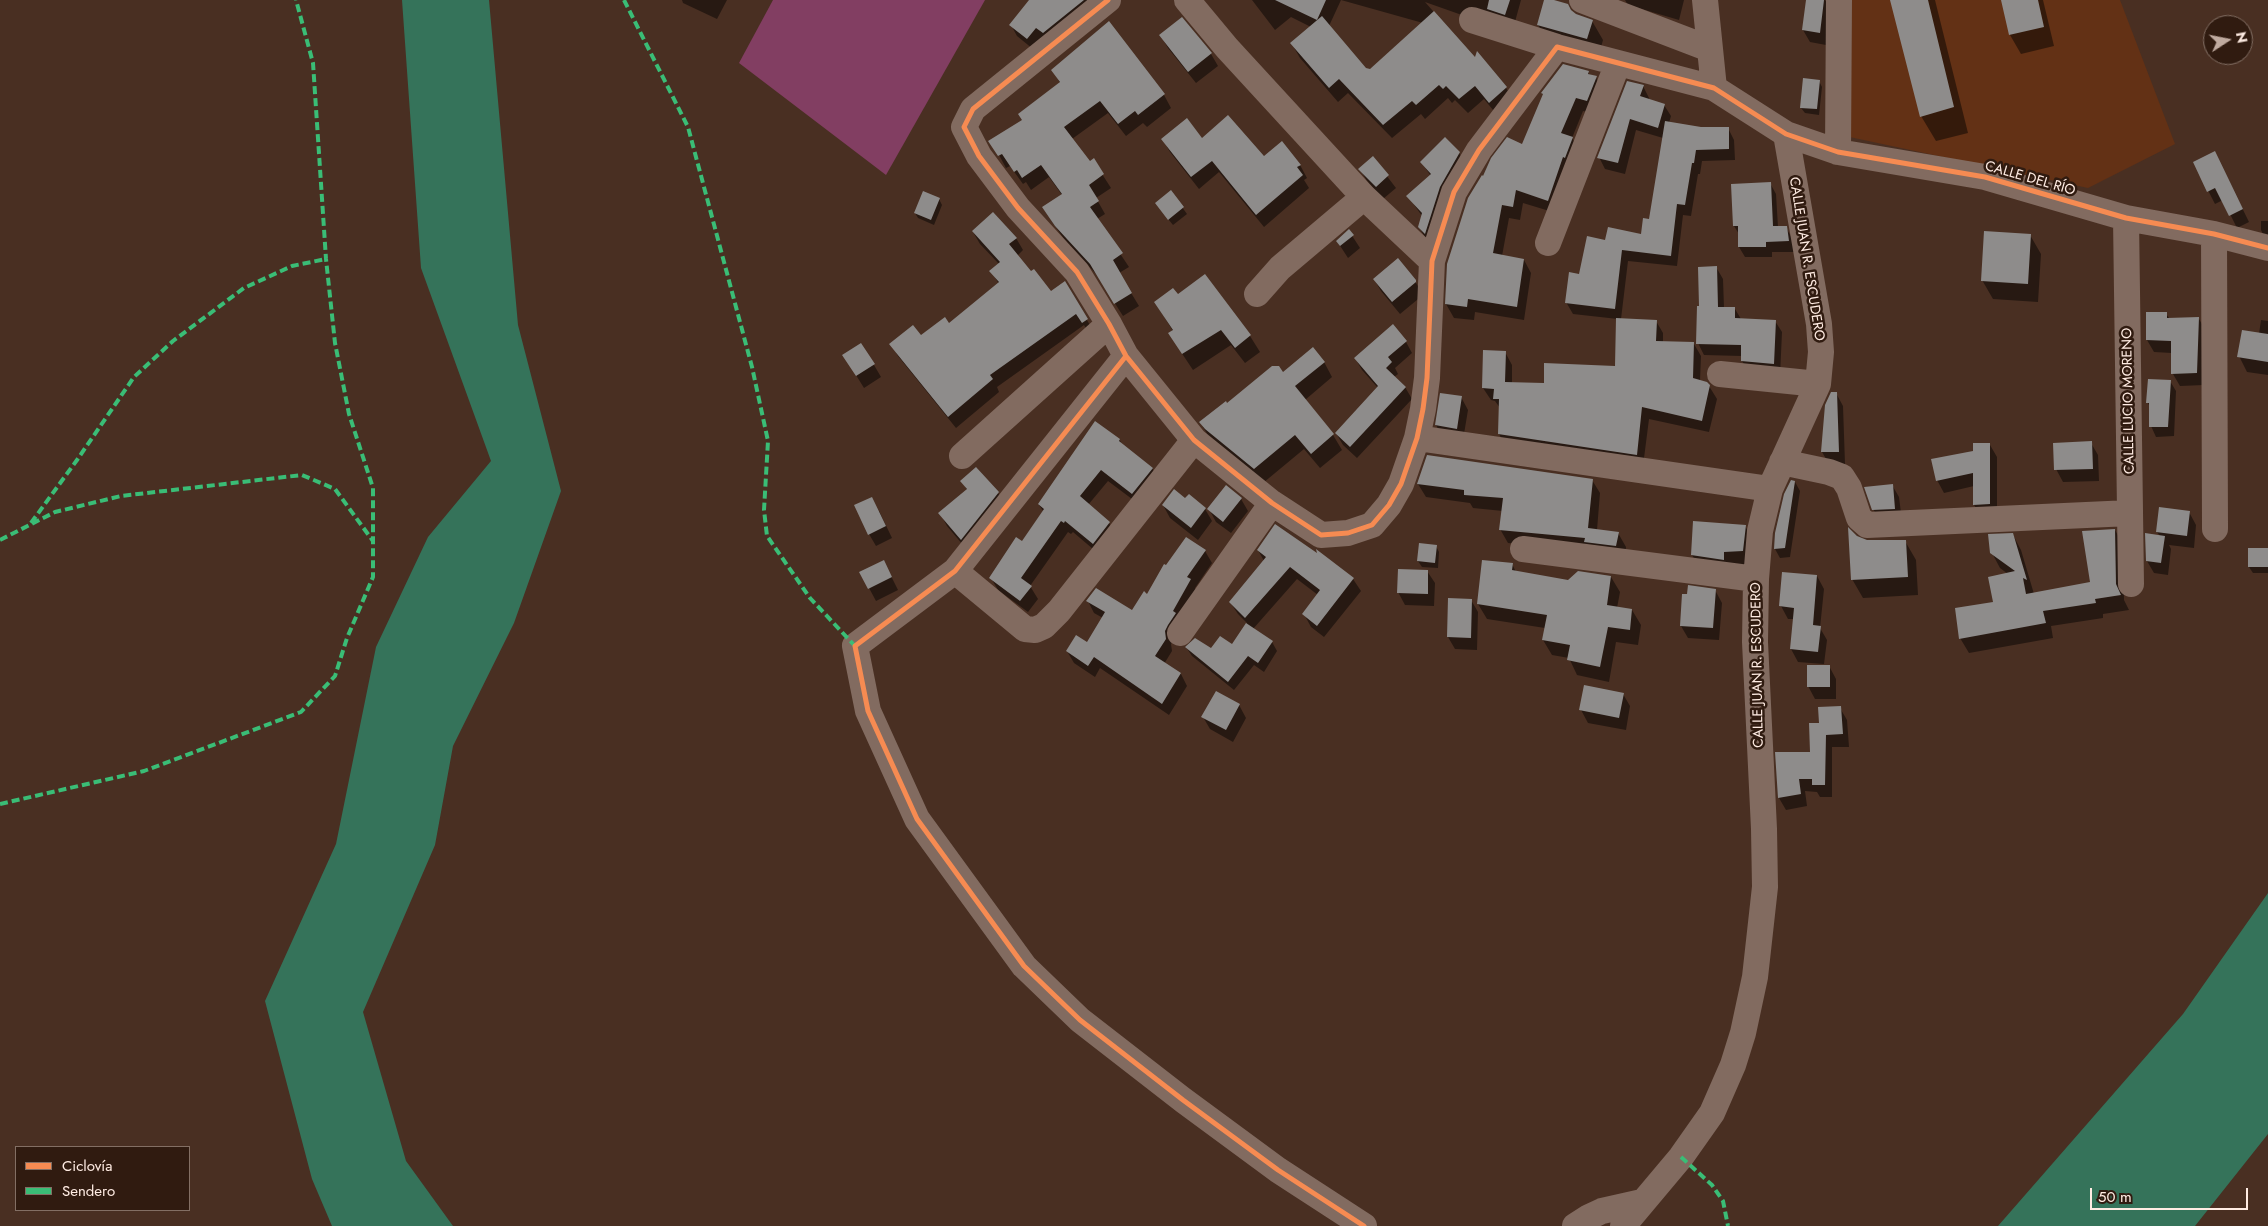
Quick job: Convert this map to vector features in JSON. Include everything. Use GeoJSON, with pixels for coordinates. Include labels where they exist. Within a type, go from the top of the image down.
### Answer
{"type":"FeatureCollection","features":[{"type":"Feature","properties":{"kind":"street"},"geometry":{"type":"LineString","coordinates":[[1108,0],[973,109],[964,127],[979,156],[1018,208],[1077,272],[1126,356],[1194,440],[1272,504],[1321,535],[1348,533],[1372,525],[1389,505],[1401,484],[1417,438],[1427,378],[1432,261],[1454,192],[1479,150],[1557,47]]}},
{"type":"Feature","properties":{"kind":"street"},"geometry":{"type":"LineString","coordinates":[[1187,0],[1227,48],[1364,197],[1432,261]]}},
{"type":"Feature","properties":{"kind":"street"},"geometry":{"type":"LineString","coordinates":[[1582,0],[1710,49]]}},
{"type":"Feature","properties":{"kind":"street"},"geometry":{"type":"LineString","coordinates":[[1705,0],[1714,88]]}},
{"type":"Feature","properties":{"kind":"street"},"geometry":{"type":"LineString","coordinates":[[1838,152],[1839,0]]}},
{"type":"Feature","properties":{"kind":"street"},"geometry":{"type":"LineString","coordinates":[[1472,20],[1557,47],[1714,88],[1786,134]]}},
{"type":"Feature","properties":{"kind":"street"},"geometry":{"type":"LineString","coordinates":[[1548,243],[1618,63]]}},
{"type":"Feature","properties":{"kind":"street","name":"CALLE DEL RÍO"},"geometry":{"type":"LineString","coordinates":[[1786,134],[1838,152],[1985,177],[2126,218],[2214,234],[2268,248]]}},
{"type":"Feature","properties":{"kind":"street","name":"CALLE JUAN R. ESCUDERO"},"geometry":{"type":"LineString","coordinates":[[1623,1226],[1681,1156],[1712,1113],[1733,1065],[1741,1041],[1755,977],[1765,887],[1756,642],[1756,579],[1760,530],[1770,489],[1818,384],[1821,352],[1819,324],[1786,134]]}},
{"type":"Feature","properties":{"kind":"street"},"geometry":{"type":"LineString","coordinates":[[1257,294],[1280,268],[1364,197]]}},
{"type":"Feature","properties":{"kind":"street","name":"CALLE LUCIO MORENO"},"geometry":{"type":"LineString","coordinates":[[2126,218],[2131,584]]}},
{"type":"Feature","properties":{"kind":"street"},"geometry":{"type":"LineString","coordinates":[[2214,234],[2215,529]]}},
{"type":"Feature","properties":{"kind":"street"},"geometry":{"type":"LineString","coordinates":[[962,456],[1109,324]]}},
{"type":"Feature","properties":{"kind":"street"},"geometry":{"type":"LineString","coordinates":[[1126,356],[955,571],[855,646],[868,711],[917,819],[1024,966],[1080,1020],[1183,1100],[1278,1170],[1364,1226]]}},
{"type":"Feature","properties":{"kind":"street"},"geometry":{"type":"LineString","coordinates":[[1720,374],[1818,384]]}},
{"type":"Feature","properties":{"kind":"street"},"geometry":{"type":"LineString","coordinates":[[1417,438],[1770,489]]}},
{"type":"Feature","properties":{"kind":"street"},"geometry":{"type":"LineString","coordinates":[[955,571],[1025,629],[1035,630],[1044,626],[1059,611],[1194,440]]}},
{"type":"Feature","properties":{"kind":"street"},"geometry":{"type":"LineString","coordinates":[[1782,462],[1829,472],[1842,477],[1849,488],[1859,518],[1867,525],[2130,513]]}},
{"type":"Feature","properties":{"kind":"street"},"geometry":{"type":"LineString","coordinates":[[1180,633],[1272,504]]}},
{"type":"Feature","properties":{"kind":"street"},"geometry":{"type":"LineString","coordinates":[[1523,549],[1756,579]]}},
{"type":"Feature","properties":{"kind":"street"},"geometry":{"type":"LineString","coordinates":[[1575,1226],[1602,1211],[1642,1202]]}},
{"type":"Feature","properties":{"kind":"shaded area"},"geometry":{"type":"Polygon","coordinates":[[[402,0],[489,0],[518,325],[561,491],[514,623],[453,746],[435,845],[363,1012],[406,1161],[453,1226],[332,1226],[312,1179],[265,1001],[336,844],[376,647],[428,537],[491,461],[421,268],[402,0]]]}},
{"type":"Feature","properties":{"kind":"shaded area"},"geometry":{"type":"Polygon","coordinates":[[[773,0],[985,0],[886,175],[739,63],[773,0]]]}},
{"type":"Feature","properties":{"kind":"shaded area"},"geometry":{"type":"Polygon","coordinates":[[[1846,0],[2120,0],[2175,144],[2088,188],[1845,136],[1846,0]]]}},
{"type":"Feature","properties":{"kind":"shaded area"},"geometry":{"type":"Polygon","coordinates":[[[2268,893],[2268,1134],[2195,1226],[1998,1226],[2183,1014],[2268,893]]]}},
{"type":"Feature","properties":{"kind":"building"},"geometry":{"type":"Polygon","coordinates":[[[1029,0],[1084,0],[1043,33],[1036,28],[1027,39],[1009,25],[1029,0]]]}},
{"type":"Feature","properties":{"kind":"building"},"geometry":{"type":"Polygon","coordinates":[[[1275,0],[1326,0],[1317,20],[1275,0]]]}},
{"type":"Feature","properties":{"kind":"building"},"geometry":{"type":"Polygon","coordinates":[[[1489,0],[1510,0],[1505,15],[1487,9],[1489,0]]]}},
{"type":"Feature","properties":{"kind":"building"},"geometry":{"type":"Polygon","coordinates":[[[1544,0],[1554,0],[1568,4],[1576,14],[1593,20],[1587,39],[1537,25],[1544,0]]]}},
{"type":"Feature","properties":{"kind":"building"},"geometry":{"type":"Polygon","coordinates":[[[1806,0],[1824,0],[1820,33],[1802,30],[1806,0]]]}},
{"type":"Feature","properties":{"kind":"building"},"geometry":{"type":"Polygon","coordinates":[[[1890,0],[1928,0],[1954,107],[1920,117],[1890,0]]]}},
{"type":"Feature","properties":{"kind":"building"},"geometry":{"type":"Polygon","coordinates":[[[2001,0],[2038,0],[2044,27],[2009,35],[2001,0]]]}},
{"type":"Feature","properties":{"kind":"building"},"geometry":{"type":"Polygon","coordinates":[[[1434,11],[1475,57],[1477,51],[1507,87],[1489,103],[1475,86],[1459,99],[1446,86],[1443,89],[1439,85],[1416,105],[1412,101],[1383,125],[1339,79],[1329,88],[1290,43],[1322,16],[1366,68],[1370,69],[1434,11]]]}},
{"type":"Feature","properties":{"kind":"building"},"geometry":{"type":"Polygon","coordinates":[[[1182,17],[1212,53],[1188,72],[1159,35],[1182,17]]]}},
{"type":"Feature","properties":{"kind":"building"},"geometry":{"type":"Polygon","coordinates":[[[1109,21],[1165,94],[1138,115],[1135,111],[1118,124],[1100,101],[1064,127],[1090,161],[1094,158],[1104,174],[1089,185],[1099,201],[1090,207],[1123,253],[1113,260],[1132,293],[1114,304],[1090,264],[1055,226],[1042,207],[1062,194],[1041,165],[1022,178],[1017,170],[1014,172],[1002,154],[998,156],[988,141],[1022,120],[1018,114],[1060,82],[1051,70],[1109,21]]]}},
{"type":"Feature","properties":{"kind":"building"},"geometry":{"type":"Polygon","coordinates":[[[1563,64],[1589,71],[1588,74],[1597,76],[1587,101],[1576,98],[1561,133],[1573,137],[1565,158],[1563,157],[1548,201],[1516,190],[1513,207],[1502,205],[1493,253],[1524,259],[1517,307],[1468,299],[1467,307],[1445,304],[1447,264],[1468,198],[1483,176],[1491,158],[1507,137],[1522,144],[1543,94],[1541,93],[1563,64]]]}},
{"type":"Feature","properties":{"kind":"building"},"geometry":{"type":"Polygon","coordinates":[[[1803,78],[1820,80],[1817,109],[1800,108],[1803,78]]]}},
{"type":"Feature","properties":{"kind":"building"},"geometry":{"type":"Polygon","coordinates":[[[1627,81],[1644,85],[1640,96],[1665,104],[1658,128],[1630,119],[1618,163],[1597,158],[1627,81]]]}},
{"type":"Feature","properties":{"kind":"building"},"geometry":{"type":"Polygon","coordinates":[[[1228,115],[1264,156],[1282,141],[1301,165],[1297,167],[1303,175],[1256,215],[1212,161],[1191,177],[1161,139],[1187,118],[1202,138],[1228,115]]]}},
{"type":"Feature","properties":{"kind":"building"},"geometry":{"type":"Polygon","coordinates":[[[1665,121],[1701,127],[1729,127],[1729,149],[1696,150],[1685,205],[1677,204],[1671,256],[1622,250],[1615,309],[1565,303],[1569,272],[1579,274],[1587,236],[1605,240],[1608,227],[1641,234],[1643,218],[1649,219],[1665,121]]]}},
{"type":"Feature","properties":{"kind":"building"},"geometry":{"type":"Polygon","coordinates":[[[1445,137],[1460,152],[1440,187],[1425,234],[1418,227],[1422,213],[1406,196],[1431,174],[1420,162],[1445,137]]]}},
{"type":"Feature","properties":{"kind":"building"},"geometry":{"type":"Polygon","coordinates":[[[2215,151],[2243,209],[2229,216],[2215,188],[2207,192],[2193,162],[2215,151]]]}},
{"type":"Feature","properties":{"kind":"building"},"geometry":{"type":"Polygon","coordinates":[[[1373,156],[1389,175],[1376,187],[1358,169],[1373,156]]]}},
{"type":"Feature","properties":{"kind":"building"},"geometry":{"type":"Polygon","coordinates":[[[1771,182],[1773,226],[1787,226],[1789,241],[1766,242],[1766,247],[1738,247],[1738,226],[1733,226],[1731,184],[1771,182]]]}},
{"type":"Feature","properties":{"kind":"building"},"geometry":{"type":"Polygon","coordinates":[[[1171,190],[1184,207],[1168,220],[1155,203],[1171,190]]]}},
{"type":"Feature","properties":{"kind":"building"},"geometry":{"type":"Polygon","coordinates":[[[923,191],[940,198],[931,220],[914,213],[923,191]]]}},
{"type":"Feature","properties":{"kind":"building"},"geometry":{"type":"Polygon","coordinates":[[[993,212],[1017,238],[1009,244],[1031,271],[1034,269],[1051,291],[1065,281],[1088,319],[1082,323],[1076,314],[990,375],[993,379],[948,417],[889,344],[913,325],[921,335],[945,317],[949,323],[999,282],[989,271],[1000,262],[972,231],[993,212]]]}},
{"type":"Feature","properties":{"kind":"building"},"geometry":{"type":"Polygon","coordinates":[[[1349,229],[1354,235],[1340,246],[1336,241],[1349,229]]]}},
{"type":"Feature","properties":{"kind":"building"},"geometry":{"type":"Polygon","coordinates":[[[1984,231],[2031,234],[2028,284],[1981,281],[1984,231]]]}},
{"type":"Feature","properties":{"kind":"building"},"geometry":{"type":"Polygon","coordinates":[[[1398,258],[1416,282],[1392,302],[1373,279],[1398,258]]]}},
{"type":"Feature","properties":{"kind":"building"},"geometry":{"type":"Polygon","coordinates":[[[1717,266],[1718,307],[1735,307],[1735,318],[1776,320],[1774,364],[1741,361],[1741,345],[1696,344],[1697,306],[1699,306],[1698,267],[1717,266]]]}},
{"type":"Feature","properties":{"kind":"building"},"geometry":{"type":"Polygon","coordinates":[[[1205,274],[1251,335],[1235,348],[1221,330],[1182,354],[1168,333],[1173,330],[1154,302],[1173,288],[1178,294],[1205,274]]]}},
{"type":"Feature","properties":{"kind":"building"},"geometry":{"type":"Polygon","coordinates":[[[2146,312],[2167,312],[2167,318],[2199,317],[2197,373],[2171,374],[2171,341],[2146,340],[2146,312]]]}},
{"type":"Feature","properties":{"kind":"building"},"geometry":{"type":"Polygon","coordinates":[[[1616,318],[1657,320],[1656,341],[1694,342],[1693,378],[1707,382],[1710,385],[1702,421],[1642,407],[1637,455],[1498,434],[1499,399],[1493,399],[1494,389],[1482,388],[1483,350],[1506,351],[1505,382],[1544,383],[1544,363],[1615,366],[1616,318]]]}},
{"type":"Feature","properties":{"kind":"building"},"geometry":{"type":"Polygon","coordinates":[[[1393,324],[1407,341],[1388,357],[1392,362],[1386,368],[1406,387],[1350,447],[1335,433],[1378,386],[1354,358],[1393,324]]]}},
{"type":"Feature","properties":{"kind":"building"},"geometry":{"type":"Polygon","coordinates":[[[2242,330],[2268,334],[2268,362],[2237,357],[2242,330]]]}},
{"type":"Feature","properties":{"kind":"building"},"geometry":{"type":"Polygon","coordinates":[[[861,343],[875,364],[856,376],[842,355],[861,343]]]}},
{"type":"Feature","properties":{"kind":"building"},"geometry":{"type":"Polygon","coordinates":[[[1313,347],[1325,362],[1295,386],[1334,434],[1311,454],[1295,435],[1254,469],[1199,422],[1226,401],[1227,403],[1272,366],[1279,366],[1283,372],[1313,347]]]}},
{"type":"Feature","properties":{"kind":"building"},"geometry":{"type":"Polygon","coordinates":[[[2148,379],[2171,380],[2168,427],[2149,427],[2149,403],[2146,403],[2148,379]]]}},
{"type":"Feature","properties":{"kind":"building"},"geometry":{"type":"Polygon","coordinates":[[[1831,392],[1837,392],[1839,452],[1821,452],[1825,405],[1831,392]]]}},
{"type":"Feature","properties":{"kind":"building"},"geometry":{"type":"Polygon","coordinates":[[[1440,393],[1462,396],[1457,429],[1435,425],[1440,393]]]}},
{"type":"Feature","properties":{"kind":"building"},"geometry":{"type":"Polygon","coordinates":[[[1095,421],[1120,439],[1119,441],[1153,468],[1132,494],[1101,470],[1080,496],[1110,522],[1093,544],[1065,521],[1064,523],[1061,521],[1021,578],[1032,586],[1020,601],[989,578],[1016,537],[1022,541],[1044,509],[1038,504],[1095,421]]]}},
{"type":"Feature","properties":{"kind":"building"},"geometry":{"type":"Polygon","coordinates":[[[2092,441],[2093,469],[2054,470],[2053,443],[2092,441]]]}},
{"type":"Feature","properties":{"kind":"building"},"geometry":{"type":"Polygon","coordinates":[[[1973,443],[1990,443],[1990,504],[1973,505],[1973,473],[1936,481],[1931,459],[1973,451],[1973,443]]]}},
{"type":"Feature","properties":{"kind":"building"},"geometry":{"type":"Polygon","coordinates":[[[1427,455],[1593,479],[1588,528],[1619,532],[1616,546],[1584,542],[1585,538],[1499,530],[1503,498],[1464,495],[1464,490],[1417,484],[1427,455]]]}},
{"type":"Feature","properties":{"kind":"building"},"geometry":{"type":"Polygon","coordinates":[[[976,467],[999,492],[961,540],[938,513],[967,489],[960,481],[976,467]]]}},
{"type":"Feature","properties":{"kind":"building"},"geometry":{"type":"Polygon","coordinates":[[[1791,480],[1795,481],[1785,548],[1774,549],[1775,533],[1784,494],[1791,480]]]}},
{"type":"Feature","properties":{"kind":"building"},"geometry":{"type":"Polygon","coordinates":[[[1893,484],[1895,509],[1872,510],[1864,487],[1893,484]]]}},
{"type":"Feature","properties":{"kind":"building"},"geometry":{"type":"Polygon","coordinates":[[[1226,485],[1242,498],[1223,522],[1207,509],[1226,485]]]}},
{"type":"Feature","properties":{"kind":"building"},"geometry":{"type":"Polygon","coordinates":[[[1174,489],[1185,498],[1189,494],[1206,508],[1191,528],[1162,505],[1174,489]]]}},
{"type":"Feature","properties":{"kind":"building"},"geometry":{"type":"Polygon","coordinates":[[[872,497],[886,526],[868,535],[854,505],[872,497]]]}},
{"type":"Feature","properties":{"kind":"building"},"geometry":{"type":"Polygon","coordinates":[[[2159,507],[2190,511],[2187,536],[2156,532],[2159,507]]]}},
{"type":"Feature","properties":{"kind":"building"},"geometry":{"type":"Polygon","coordinates":[[[1693,521],[1746,525],[1743,551],[1724,552],[1724,560],[1691,555],[1693,521]]]}},
{"type":"Feature","properties":{"kind":"building"},"geometry":{"type":"Polygon","coordinates":[[[1275,524],[1317,553],[1316,549],[1354,578],[1317,626],[1302,614],[1320,590],[1290,567],[1245,618],[1229,602],[1266,557],[1257,550],[1275,524]]]}},
{"type":"Feature","properties":{"kind":"building"},"geometry":{"type":"Polygon","coordinates":[[[1848,527],[1857,536],[1867,540],[1906,540],[1908,577],[1851,580],[1848,527]]]}},
{"type":"Feature","properties":{"kind":"building"},"geometry":{"type":"Polygon","coordinates":[[[2115,529],[2116,584],[2121,595],[2095,599],[2096,603],[2043,611],[2046,623],[1959,639],[1955,608],[1993,602],[1988,577],[2015,571],[1990,553],[1988,534],[2013,533],[2027,580],[2023,578],[2026,594],[2090,582],[2082,531],[2115,529]]]}},
{"type":"Feature","properties":{"kind":"building"},"geometry":{"type":"Polygon","coordinates":[[[2145,533],[2165,536],[2161,563],[2146,561],[2145,533]]]}},
{"type":"Feature","properties":{"kind":"building"},"geometry":{"type":"Polygon","coordinates":[[[1186,537],[1206,550],[1187,577],[1191,579],[1173,611],[1176,613],[1165,631],[1166,639],[1155,656],[1181,673],[1162,704],[1094,657],[1088,666],[1066,651],[1076,635],[1087,642],[1105,612],[1086,601],[1096,588],[1132,610],[1144,591],[1147,594],[1164,564],[1166,565],[1186,537]]]}},
{"type":"Feature","properties":{"kind":"building"},"geometry":{"type":"Polygon","coordinates":[[[1419,543],[1437,545],[1435,563],[1417,561],[1419,543]]]}},
{"type":"Feature","properties":{"kind":"building"},"geometry":{"type":"Polygon","coordinates":[[[2248,548],[2268,548],[2268,567],[2248,567],[2248,548]]]}},
{"type":"Feature","properties":{"kind":"building"},"geometry":{"type":"Polygon","coordinates":[[[884,560],[892,577],[868,589],[859,572],[884,560]]]}},
{"type":"Feature","properties":{"kind":"building"},"geometry":{"type":"Polygon","coordinates":[[[1482,560],[1513,563],[1512,570],[1568,580],[1578,571],[1611,576],[1607,605],[1632,609],[1630,630],[1608,627],[1600,667],[1567,660],[1570,645],[1542,640],[1547,615],[1477,604],[1482,560]]]}},
{"type":"Feature","properties":{"kind":"building"},"geometry":{"type":"Polygon","coordinates":[[[1398,569],[1428,570],[1428,594],[1397,593],[1398,569]]]}},
{"type":"Feature","properties":{"kind":"building"},"geometry":{"type":"Polygon","coordinates":[[[1782,572],[1817,575],[1813,625],[1821,626],[1818,652],[1790,649],[1794,608],[1779,606],[1782,572]]]}},
{"type":"Feature","properties":{"kind":"building"},"geometry":{"type":"Polygon","coordinates":[[[1688,585],[1716,589],[1713,628],[1680,626],[1682,594],[1687,594],[1688,585]]]}},
{"type":"Feature","properties":{"kind":"building"},"geometry":{"type":"Polygon","coordinates":[[[1448,598],[1472,599],[1471,638],[1447,637],[1448,598]]]}},
{"type":"Feature","properties":{"kind":"building"},"geometry":{"type":"Polygon","coordinates":[[[1246,623],[1273,641],[1258,663],[1248,656],[1228,682],[1185,647],[1195,638],[1211,648],[1220,636],[1232,644],[1246,623]]]}},
{"type":"Feature","properties":{"kind":"building"},"geometry":{"type":"Polygon","coordinates":[[[1807,665],[1830,665],[1830,687],[1807,687],[1807,665]]]}},
{"type":"Feature","properties":{"kind":"building"},"geometry":{"type":"Polygon","coordinates":[[[1584,685],[1624,693],[1619,718],[1579,710],[1584,685]]]}},
{"type":"Feature","properties":{"kind":"building"},"geometry":{"type":"Polygon","coordinates":[[[1216,691],[1240,704],[1226,730],[1201,717],[1216,691]]]}},
{"type":"Feature","properties":{"kind":"building"},"geometry":{"type":"Polygon","coordinates":[[[1841,706],[1843,734],[1826,735],[1825,785],[1812,785],[1812,779],[1799,779],[1801,794],[1778,798],[1775,752],[1810,752],[1809,723],[1819,723],[1818,707],[1841,706]]]}},
{"type":"Feature","properties":{"kind":"marked path"},"geometry":{"type":"LineString","coordinates":[[0,804],[144,771],[301,712],[335,676],[347,638],[373,577],[373,488],[349,414],[335,343],[326,259],[313,63],[296,0]]}},
{"type":"Feature","properties":{"kind":"marked path"},"geometry":{"type":"LineString","coordinates":[[624,0],[688,127],[752,367],[768,441],[764,510],[767,536],[810,598],[855,646]]}},
{"type":"Feature","properties":{"kind":"marked path"},"geometry":{"type":"LineString","coordinates":[[31,523],[134,377],[173,341],[244,288],[292,266],[326,259]]}},
{"type":"Feature","properties":{"kind":"marked path"},"geometry":{"type":"LineString","coordinates":[[0,540],[55,512],[121,496],[302,475],[335,489],[373,541]]}},
{"type":"Feature","properties":{"kind":"marked path"},"geometry":{"type":"LineString","coordinates":[[1681,1157],[1712,1185],[1723,1201],[1728,1226]]}},
{"type":"Feature","properties":{"kind":"cycle path"},"geometry":{"type":"LineString","coordinates":[[1108,0],[973,109],[964,127],[979,156],[1018,208],[1077,272],[1126,356],[1194,440],[1272,503],[1321,535],[1348,533],[1372,525],[1389,505],[1401,484],[1417,438],[1423,409],[1427,378],[1432,261],[1454,192],[1479,150],[1557,47],[1714,88],[1786,134],[1838,152],[1985,177],[2126,218],[2214,234],[2268,248]]}},
{"type":"Feature","properties":{"kind":"cycle path"},"geometry":{"type":"LineString","coordinates":[[1126,356],[955,571],[855,646],[868,711],[917,819],[1024,966],[1080,1020],[1183,1100],[1278,1170],[1364,1226]]}}]}
